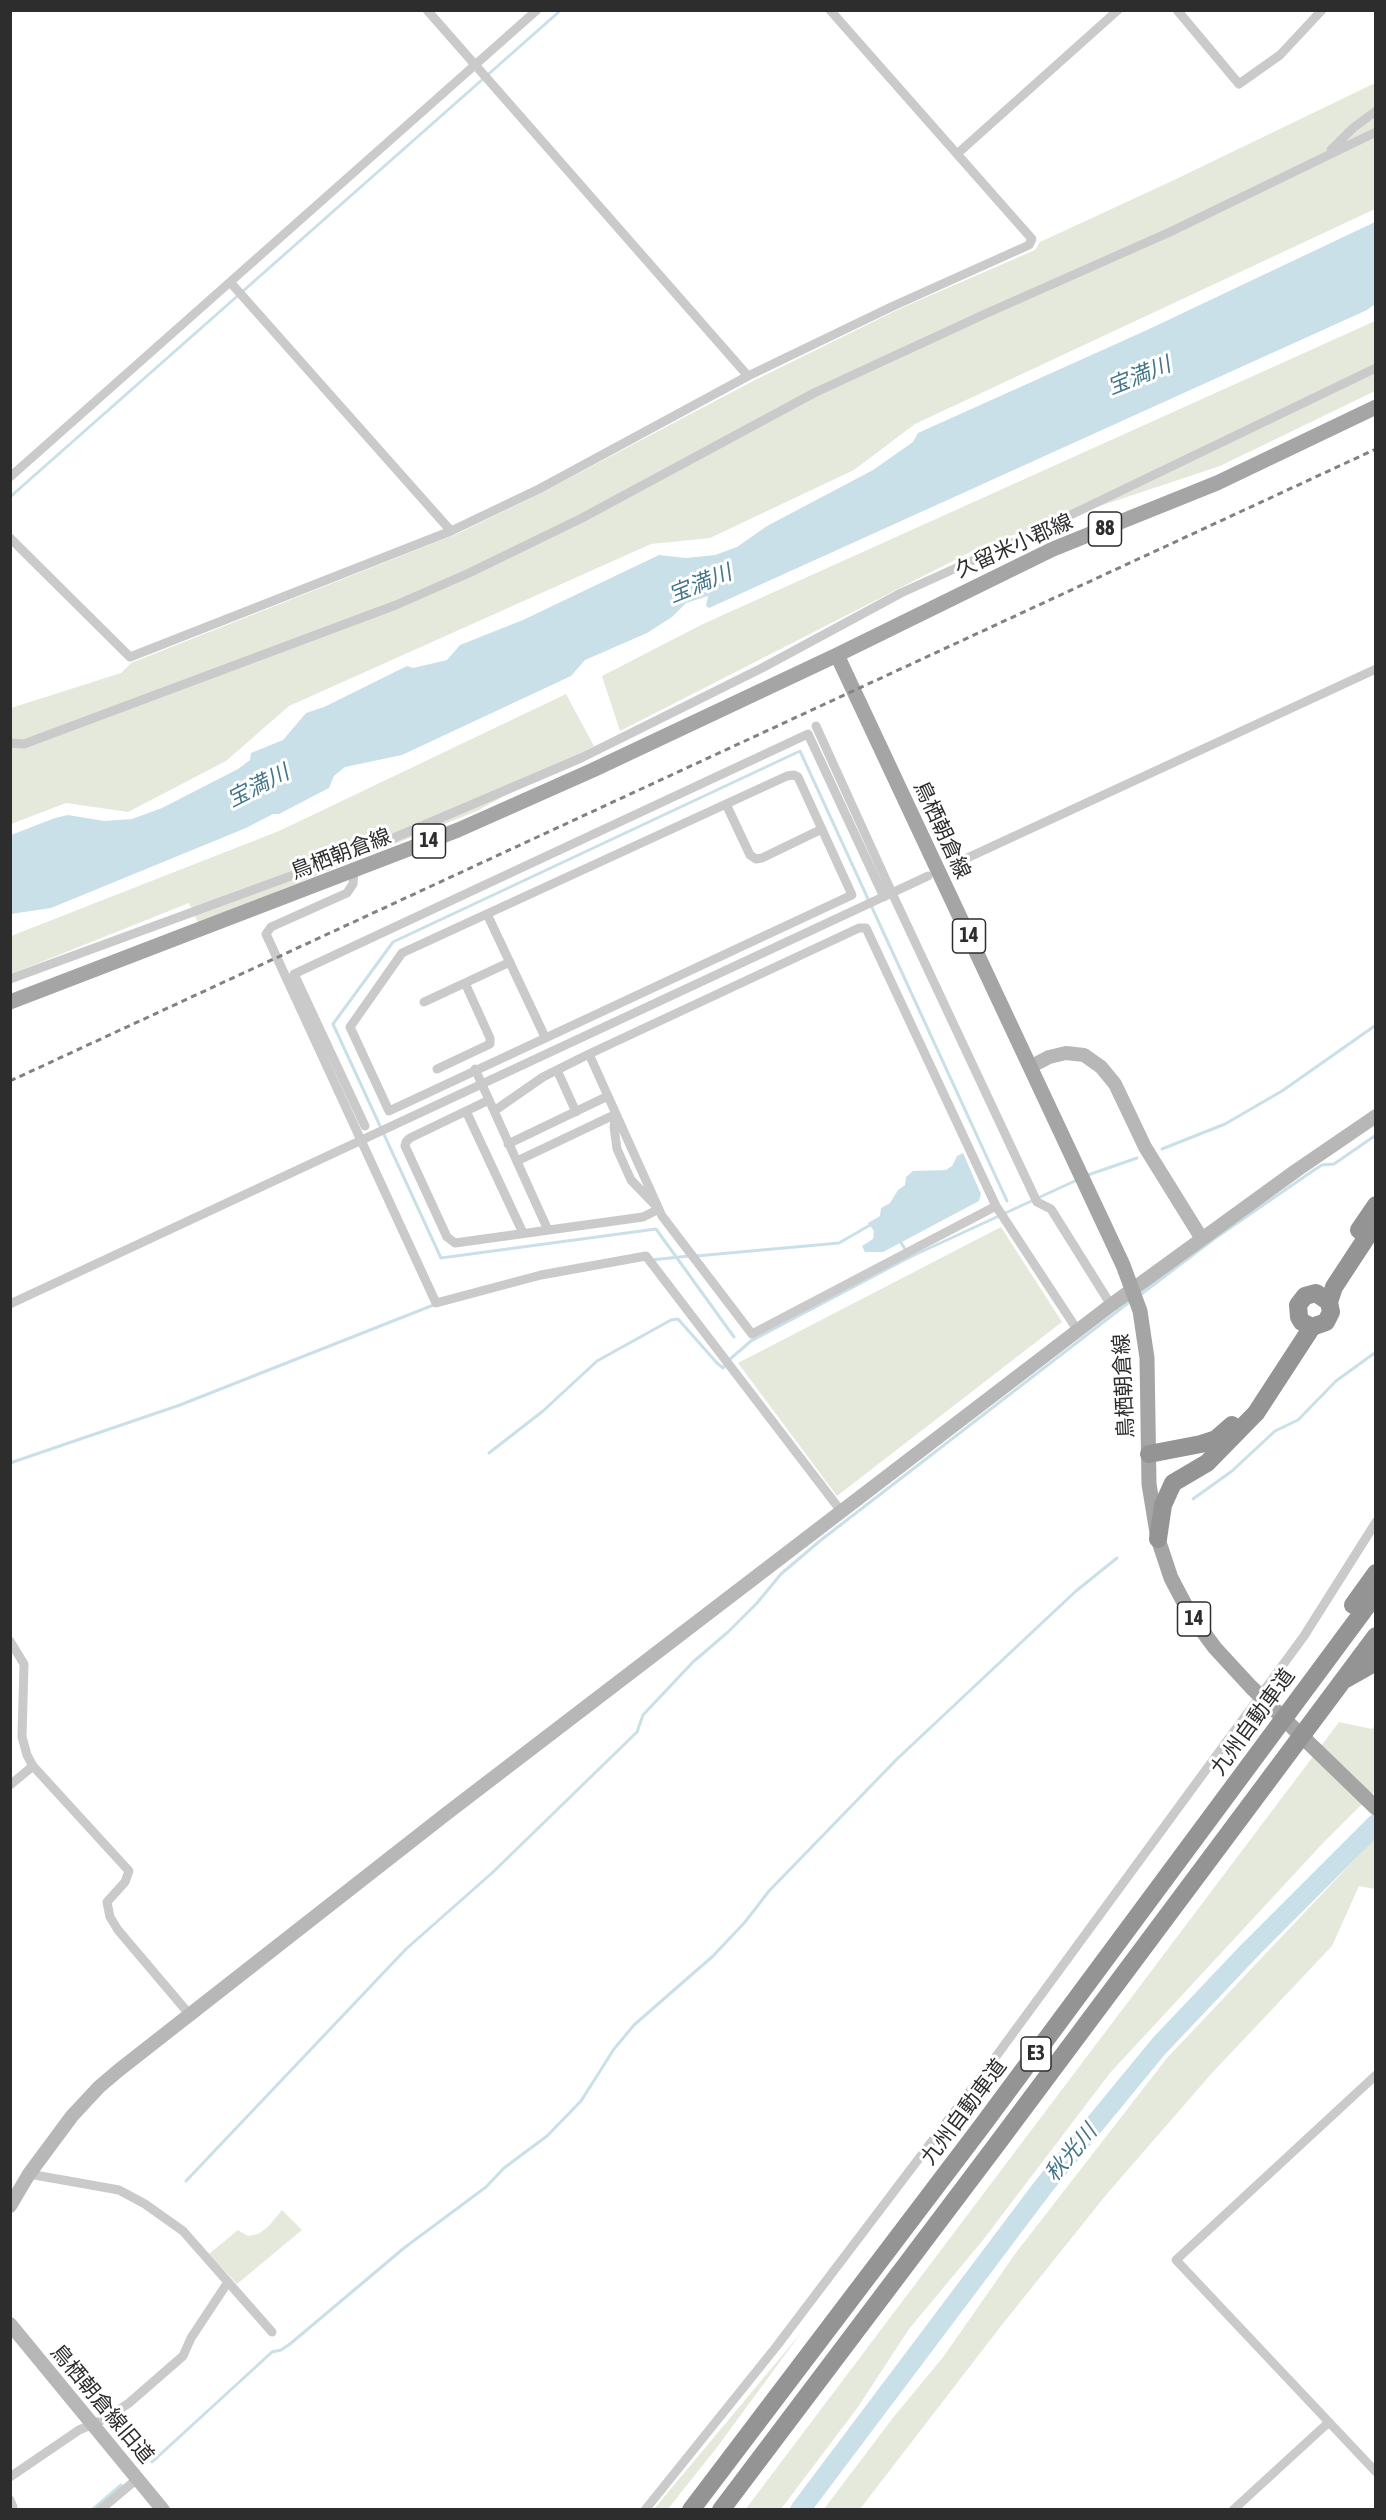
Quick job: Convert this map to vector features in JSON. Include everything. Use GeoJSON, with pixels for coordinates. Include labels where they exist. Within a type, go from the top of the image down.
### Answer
{"type":"FeatureCollection","features":[{"type":"Feature","properties":{"kind":"highway"},"geometry":{"type":"LineString","coordinates":[[1323,1298],[1305,1296],[1300,1300],[1297,1311],[1307,1324],[1322,1325],[1330,1318],[1323,1298],[1376,1205]]}},
{"type":"Feature","properties":{"kind":"highway"},"geometry":{"type":"LineString","coordinates":[[1323,1298],[1334,1287],[1376,1223]]}},
{"type":"Feature","properties":{"kind":"highway"},"geometry":{"type":"LineString","coordinates":[[1158,1539],[1163,1505],[1173,1483],[1207,1463],[1256,1413],[1307,1324]]}},
{"type":"Feature","properties":{"kind":"highway"},"geometry":{"type":"LineString","coordinates":[[1149,1454],[1216,1439],[1248,1407],[1307,1324]]}},
{"type":"Feature","properties":{"kind":"highway"},"geometry":{"type":"LineString","coordinates":[[1149,1454],[1181,1458],[1206,1457],[1224,1448]]}},
{"type":"Feature","properties":{"kind":"highway"},"geometry":{"type":"LineString","coordinates":[[1226,1797],[1322,1650],[1376,1573]]}},
{"type":"Feature","properties":{"kind":"highway","name":"九州自動車道"},"geometry":{"type":"LineString","coordinates":[[691,2510],[975,2136],[1376,1594]]}},
{"type":"Feature","properties":{"kind":"highway","name":"E3"},"geometry":{"type":"LineString","coordinates":[[721,2510],[998,2144],[1376,1636]]}},
{"type":"Feature","properties":{"kind":"highway"},"geometry":{"type":"LineString","coordinates":[[1342,1681],[1376,1662]]}},
{"type":"Feature","properties":{"kind":"main road","name":"久留米小郡線"},"geometry":{"type":"LineString","coordinates":[[837,655],[1053,549],[1217,483],[1376,407]]}},
{"type":"Feature","properties":{"kind":"main road","name":"鳥栖朝倉線"},"geometry":{"type":"LineString","coordinates":[[10,1002],[354,872],[458,830],[563,784],[837,655],[1123,1265],[1140,1311],[1147,1358],[1149,1485],[1158,1539],[1171,1578],[1190,1614],[1215,1648],[1251,1687],[1376,1808]]}},
{"type":"Feature","properties":{"kind":"street"},"geometry":{"type":"LineString","coordinates":[[427,10],[748,376]]}},
{"type":"Feature","properties":{"kind":"street"},"geometry":{"type":"LineString","coordinates":[[10,477],[234,285],[478,69],[537,10]]}},
{"type":"Feature","properties":{"kind":"street"},"geometry":{"type":"LineString","coordinates":[[10,538],[130,657],[451,531],[539,489],[748,376],[1032,242],[1032,239],[830,10]]}},
{"type":"Feature","properties":{"kind":"street"},"geometry":{"type":"LineString","coordinates":[[957,154],[1119,10]]}},
{"type":"Feature","properties":{"kind":"street"},"geometry":{"type":"LineString","coordinates":[[1177,10],[1239,84],[1280,55],[1322,10]]}},
{"type":"Feature","properties":{"kind":"street"},"geometry":{"type":"LineString","coordinates":[[1324,155],[1353,128],[1376,111]]}},
{"type":"Feature","properties":{"kind":"street"},"geometry":{"type":"LineString","coordinates":[[10,743],[24,744],[396,605],[459,577],[582,518],[814,393],[1170,232],[1324,155],[1376,132]]}},
{"type":"Feature","properties":{"kind":"street"},"geometry":{"type":"LineString","coordinates":[[234,285],[451,531]]}},
{"type":"Feature","properties":{"kind":"street"},"geometry":{"type":"LineString","coordinates":[[10,979],[389,840],[581,758],[762,668],[901,593],[1039,530],[1376,368]]}},
{"type":"Feature","properties":{"kind":"street"},"geometry":{"type":"LineString","coordinates":[[952,865],[1376,669]]}},
{"type":"Feature","properties":{"kind":"street"},"geometry":{"type":"LineString","coordinates":[[816,726],[888,895]]}},
{"type":"Feature","properties":{"kind":"street"},"geometry":{"type":"LineString","coordinates":[[841,1511],[646,1256],[541,1275],[436,1303],[362,1141],[315,1031],[294,974],[808,734],[1037,1202],[1051,1209],[1111,1305]]}},
{"type":"Feature","properties":{"kind":"street"},"geometry":{"type":"LineString","coordinates":[[787,776],[798,777],[822,829],[852,895],[389,1111],[350,1028],[402,953],[787,776]]}},
{"type":"Feature","properties":{"kind":"street"},"geometry":{"type":"LineString","coordinates":[[726,804],[750,855],[756,859],[822,829]]}},
{"type":"Feature","properties":{"kind":"street"},"geometry":{"type":"LineString","coordinates":[[354,872],[353,884],[347,893],[271,927],[266,934],[365,1126]]}},
{"type":"Feature","properties":{"kind":"street"},"geometry":{"type":"LineString","coordinates":[[10,1304],[928,876]]}},
{"type":"Feature","properties":{"kind":"street"},"geometry":{"type":"LineString","coordinates":[[487,914],[546,1037]]}},
{"type":"Feature","properties":{"kind":"street"},"geometry":{"type":"LineString","coordinates":[[494,1111],[557,1070],[589,1054],[859,928],[866,928],[996,1206],[1078,1331]]}},
{"type":"Feature","properties":{"kind":"street"},"geometry":{"type":"LineString","coordinates":[[424,1002],[510,962]]}},
{"type":"Feature","properties":{"kind":"street"},"geometry":{"type":"LineString","coordinates":[[436,1069],[490,1044],[490,1038],[465,983]]}},
{"type":"Feature","properties":{"kind":"street"},"geometry":{"type":"LineString","coordinates":[[1030,1067],[1049,1057],[1066,1053],[1084,1055],[1101,1067],[1115,1084],[1144,1147],[1202,1239]]}},
{"type":"Feature","properties":{"kind":"street"},"geometry":{"type":"LineString","coordinates":[[589,1054],[659,1209],[752,1334],[996,1206]]}},
{"type":"Feature","properties":{"kind":"street"},"geometry":{"type":"LineString","coordinates":[[475,1069],[548,1230]]}},
{"type":"Feature","properties":{"kind":"street"},"geometry":{"type":"LineString","coordinates":[[557,1070],[576,1112]]}},
{"type":"Feature","properties":{"kind":"street"},"geometry":{"type":"LineString","coordinates":[[508,1144],[608,1096]]}},
{"type":"Feature","properties":{"kind":"street"},"geometry":{"type":"LineString","coordinates":[[489,1100],[406,1142],[405,1146],[447,1238],[455,1243],[643,1217],[659,1209]]}},
{"type":"Feature","properties":{"kind":"street"},"geometry":{"type":"LineString","coordinates":[[466,1111],[524,1233]]}},
{"type":"Feature","properties":{"kind":"street"},"geometry":{"type":"LineString","coordinates":[[517,1161],[616,1114]]}},
{"type":"Feature","properties":{"kind":"street"},"geometry":{"type":"LineString","coordinates":[[12,2199],[72,2116],[99,2087],[446,1814],[1111,1305],[1376,1116]]}},
{"type":"Feature","properties":{"kind":"street"},"geometry":{"type":"LineString","coordinates":[[645,2510],[776,2347],[990,2066],[1304,1636],[1376,1522]]}},
{"type":"Feature","properties":{"kind":"street"},"geometry":{"type":"LineString","coordinates":[[10,1641],[24,1664],[22,1737],[33,1766],[129,1871],[125,1882],[107,1902],[110,1917],[118,1930],[190,2015]]}},
{"type":"Feature","properties":{"kind":"street"},"geometry":{"type":"LineString","coordinates":[[10,1785],[33,1766]]}},
{"type":"Feature","properties":{"kind":"street"},"geometry":{"type":"LineString","coordinates":[[1376,2075],[1176,2260],[1376,2472]]}},
{"type":"Feature","properties":{"kind":"street"},"geometry":{"type":"LineString","coordinates":[[29,2175],[119,2190],[145,2204],[183,2231],[272,2332]]}},
{"type":"Feature","properties":{"kind":"street"},"geometry":{"type":"LineString","coordinates":[[10,2477],[79,2430],[107,2418],[129,2403],[183,2356],[191,2338],[228,2282]]}},
{"type":"Feature","properties":{"kind":"street","name":"鳥栖朝倉線旧道"},"geometry":{"type":"LineString","coordinates":[[10,2324],[163,2510]]}},
{"type":"Feature","properties":{"kind":"street"},"geometry":{"type":"LineString","coordinates":[[1233,2510],[1329,2422]]}},
{"type":"Feature","properties":{"kind":"street"},"geometry":{"type":"LineString","coordinates":[[100,2510],[137,2479]]}},
{"type":"Feature","properties":{"kind":"street"},"geometry":{"type":"LineString","coordinates":[[10,2500],[13,2507],[10,2510]]}},
{"type":"Feature","properties":{"kind":"shaded area"},"geometry":{"type":"Polygon","coordinates":[[[1375,83],[1375,209],[915,424],[854,470],[710,538],[651,544],[289,706],[226,761],[128,812],[66,803],[11,824],[11,708],[121,673],[131,663],[459,533],[541,493],[753,381],[897,310],[1035,250],[1040,242],[1375,83]]]}},
{"type":"Feature","properties":{"kind":"shaded area"},"geometry":{"type":"Polygon","coordinates":[[[1375,321],[1375,391],[1220,466],[986,544],[620,731],[602,676],[703,624],[1375,321]]]}},
{"type":"Feature","properties":{"kind":"shaded area"},"geometry":{"type":"Polygon","coordinates":[[[566,694],[594,746],[477,811],[198,923],[189,903],[11,974],[11,936],[279,831],[566,694]]]}},
{"type":"Feature","properties":{"kind":"shaded area"},"geometry":{"type":"Polygon","coordinates":[[[1001,1227],[1062,1322],[837,1496],[738,1363],[1001,1227]]]}},
{"type":"Feature","properties":{"kind":"shaded area"},"geometry":{"type":"Polygon","coordinates":[[[1339,1722],[1372,1729],[1375,1725],[1375,1791],[1323,1843],[1110,2073],[983,2240],[909,2329],[858,2407],[781,2509],[745,2510],[1339,1722]]]}},
{"type":"Feature","properties":{"kind":"shaded area"},"geometry":{"type":"Polygon","coordinates":[[[1375,1838],[1375,1889],[1359,1886],[1332,1946],[1212,2073],[1106,2195],[1001,2326],[860,2509],[824,2509],[892,2419],[944,2356],[1015,2254],[1167,2058],[1375,1838]]]}},
{"type":"Feature","properties":{"kind":"shaded area"},"geometry":{"type":"Polygon","coordinates":[[[282,2210],[302,2230],[237,2284],[209,2254],[238,2230],[248,2236],[258,2234],[268,2227],[282,2210]]]}},
{"type":"Feature","properties":{"kind":"shaded area"},"geometry":{"type":"Polygon","coordinates":[[[801,2333],[718,2446],[668,2509],[654,2509],[801,2333]]]}},
{"type":"Feature","properties":{"kind":"water","name":"宝満川"},"geometry":{"type":"Polygon","coordinates":[[[1375,222],[1375,304],[1367,310],[709,608],[706,606],[708,596],[686,603],[672,617],[647,633],[585,660],[571,676],[402,755],[345,767],[334,776],[329,788],[279,814],[273,814],[246,828],[51,908],[11,914],[11,835],[68,815],[104,821],[132,819],[162,808],[238,769],[250,760],[251,753],[283,740],[306,713],[324,707],[407,666],[413,668],[447,660],[460,645],[523,620],[659,555],[686,558],[715,555],[737,547],[767,526],[873,470],[913,442],[918,433],[1147,330],[1375,222]]]}},
{"type":"Feature","properties":{"kind":"water"},"geometry":{"type":"Polygon","coordinates":[[[963,1153],[981,1194],[979,1201],[883,1252],[865,1252],[862,1246],[873,1239],[874,1231],[868,1223],[880,1216],[881,1208],[890,1203],[898,1190],[905,1185],[906,1177],[913,1171],[946,1170],[952,1166],[957,1156],[963,1153]]]}},
{"type":"Feature","properties":{"kind":"waterway"},"geometry":{"type":"LineString","coordinates":[[10,497],[561,10]]}},
{"type":"Feature","properties":{"kind":"waterway"},"geometry":{"type":"LineString","coordinates":[[734,1337],[656,1229],[441,1258],[333,1024],[393,942],[800,751],[1007,1201]]}},
{"type":"Feature","properties":{"kind":"waterway"},"geometry":{"type":"LineString","coordinates":[[1162,1149],[1225,1124],[1282,1091],[1376,1025]]}},
{"type":"Feature","properties":{"kind":"waterway"},"geometry":{"type":"LineString","coordinates":[[1140,1295],[1214,1239],[1314,1170],[1322,1165],[1334,1164],[1376,1135]]}},
{"type":"Feature","properties":{"kind":"waterway"},"geometry":{"type":"LineString","coordinates":[[1085,1176],[1137,1158]]}},
{"type":"Feature","properties":{"kind":"waterway"},"geometry":{"type":"LineString","coordinates":[[729,1360],[751,1341],[910,1257],[1077,1180]]}},
{"type":"Feature","properties":{"kind":"waterway"},"geometry":{"type":"LineString","coordinates":[[696,1256],[839,1243],[872,1224]]}},
{"type":"Feature","properties":{"kind":"waterway"},"geometry":{"type":"LineString","coordinates":[[900,1241],[910,1257]]}},
{"type":"Feature","properties":{"kind":"waterway"},"geometry":{"type":"LineString","coordinates":[[651,1260],[689,1256]]}},
{"type":"Feature","properties":{"kind":"waterway"},"geometry":{"type":"LineString","coordinates":[[186,2181],[406,1949],[492,1873],[637,1732],[643,1715],[693,1662],[757,1603],[781,1574],[821,1540],[1132,1300]]}},
{"type":"Feature","properties":{"kind":"waterway"},"geometry":{"type":"LineString","coordinates":[[10,1463],[180,1405],[436,1304]]}},
{"type":"Feature","properties":{"kind":"waterway"},"geometry":{"type":"LineString","coordinates":[[489,1453],[543,1411],[597,1361],[671,1320],[678,1319],[717,1363],[723,1368],[725,1365]]}},
{"type":"Feature","properties":{"kind":"waterway"},"geometry":{"type":"LineString","coordinates":[[1193,1499],[1232,1471],[1275,1431],[1298,1420],[1336,1381],[1376,1352]]}},
{"type":"Feature","properties":{"kind":"waterway"},"geometry":{"type":"LineString","coordinates":[[152,2462],[272,2352],[281,2350],[290,2344],[404,2248],[486,2187],[504,2168],[547,2136],[581,2101],[614,2049],[634,2025],[713,1956],[745,1922],[769,1891],[897,1759],[1076,1591],[1117,1558]]}},
{"type":"Feature","properties":{"kind":"waterway","name":"秋光川"},"geometry":{"type":"LineString","coordinates":[[800,2510],[1043,2187],[1159,2046],[1250,1950],[1376,1824]]}},
{"type":"Feature","properties":{"kind":"waterway"},"geometry":{"type":"LineString","coordinates":[[92,2510],[121,2485]]}},
{"type":"Feature","properties":{"kind":"railway"},"geometry":{"type":"LineString","coordinates":[[10,1081],[1376,449]]}}]}
